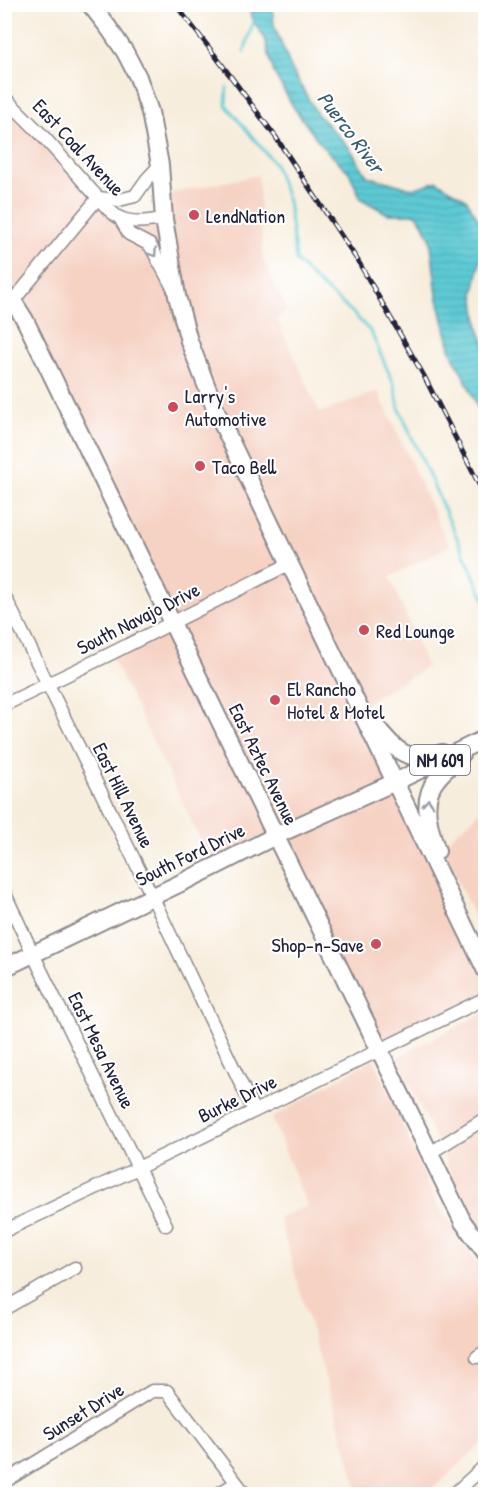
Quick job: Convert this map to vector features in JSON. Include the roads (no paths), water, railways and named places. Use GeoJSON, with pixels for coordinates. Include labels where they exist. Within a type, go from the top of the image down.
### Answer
{"type":"FeatureCollection","features":[{"type":"Feature","properties":{"kind":"main road"},"geometry":{"type":"LineString","coordinates":[[90,4],[108,27],[138,77],[150,112],[160,165],[164,219],[177,296],[189,341],[213,404],[486,971]]}},
{"type":"Feature","properties":{"kind":"main road","name":"East Aztec Avenue"},"geometry":{"type":"LineString","coordinates":[[7,302],[25,320],[464,1222],[486,1253]]}},
{"type":"Feature","properties":{"kind":"main road"},"geometry":{"type":"LineString","coordinates":[[344,677],[370,720],[398,751],[410,756],[426,758],[479,742]]}},
{"type":"Feature","properties":{"kind":"main road"},"geometry":{"type":"LineString","coordinates":[[470,939],[434,843],[427,802],[436,779],[479,742]]}},
{"type":"Feature","properties":{"kind":"main road","name":"NM 609"},"geometry":{"type":"LineString","coordinates":[[395,782],[479,742]]}},
{"type":"Feature","properties":{"kind":"main road","name":"South Ford Drive"},"geometry":{"type":"LineString","coordinates":[[4,968],[275,836],[395,782]]}},
{"type":"Feature","properties":{"kind":"street","name":"East Coal Avenue"},"geometry":{"type":"LineString","coordinates":[[4,96],[108,209],[120,218],[146,222],[164,219]]}},
{"type":"Feature","properties":{"kind":"street"},"geometry":{"type":"LineString","coordinates":[[7,302],[98,198],[119,200],[135,196],[160,165]]}},
{"type":"Feature","properties":{"kind":"street"},"geometry":{"type":"LineString","coordinates":[[120,218],[129,234],[150,246],[177,296]]}},
{"type":"Feature","properties":{"kind":"street","name":"South Navajo Drive"},"geometry":{"type":"LineString","coordinates":[[4,705],[289,564]]}},
{"type":"Feature","properties":{"kind":"street","name":"East Hill Avenue"},"geometry":{"type":"LineString","coordinates":[[4,595],[152,896],[254,1111]]}},
{"type":"Feature","properties":{"kind":"street","name":"East Mesa Avenue"},"geometry":{"type":"LineString","coordinates":[[4,892],[166,1225]]}},
{"type":"Feature","properties":{"kind":"street","name":"Burke Drive"},"geometry":{"type":"LineString","coordinates":[[4,1231],[486,998]]}},
{"type":"Feature","properties":{"kind":"street"},"geometry":{"type":"LineString","coordinates":[[430,1153],[486,1118]]}},
{"type":"Feature","properties":{"kind":"street"},"geometry":{"type":"LineString","coordinates":[[4,1309],[75,1268]]}},
{"type":"Feature","properties":{"kind":"street","name":"Sunset Drive"},"geometry":{"type":"LineString","coordinates":[[4,1482],[152,1391],[167,1391],[236,1484]]}},
{"type":"Feature","properties":{"kind":"street"},"geometry":{"type":"LineString","coordinates":[[454,1494],[486,1465]]}},
{"type":"Feature","properties":{"kind":"street"},"geometry":{"type":"LineString","coordinates":[[218,1494],[236,1484],[245,1494]]}},
{"type":"Feature","properties":{"kind":"water"},"geometry":{"type":"Polygon","coordinates":[[[247,5],[272,5],[274,25],[291,68],[317,114],[349,147],[367,176],[413,189],[437,181],[466,199],[484,228],[474,293],[479,329],[485,344],[485,421],[451,352],[437,295],[430,237],[417,214],[388,214],[361,199],[349,172],[322,146],[294,108],[274,73],[265,39],[247,5]]]}},
{"type":"Feature","properties":{"kind":"waterway"},"geometry":{"type":"LineString","coordinates":[[244,52],[254,20]]}},
{"type":"Feature","properties":{"kind":"waterway"},"geometry":{"type":"LineString","coordinates":[[227,88],[226,105],[274,163],[288,201],[296,261],[371,332],[395,387],[399,408],[486,603]]}},
{"type":"Feature","properties":{"kind":"railway"},"geometry":{"type":"LineString","coordinates":[[175,4],[275,136],[358,261],[424,376],[486,498]]}},
{"type":"Feature","properties":{"kind":"place","name":"LendNation"},"geometry":{"type":"Point","coordinates":[194,215]}},
{"type":"Feature","properties":{"kind":"place","name":"Larry's Automotive"},"geometry":{"type":"Point","coordinates":[173,407]}},
{"type":"Feature","properties":{"kind":"place","name":"Taco Bell"},"geometry":{"type":"Point","coordinates":[200,466]}},
{"type":"Feature","properties":{"kind":"place","name":"Red Lounge"},"geometry":{"type":"Point","coordinates":[364,630]}},
{"type":"Feature","properties":{"kind":"place","name":"El Rancho Hotel & Motel"},"geometry":{"type":"Point","coordinates":[275,700]}},
{"type":"Feature","properties":{"kind":"place","name":"Shop-n-Save"},"geometry":{"type":"Point","coordinates":[376,944]}},
{"type":"Feature","properties":{"kind":"water label","name":"Puerco River"},"geometry":{"type":"Point","coordinates":[351,132]}}]}
